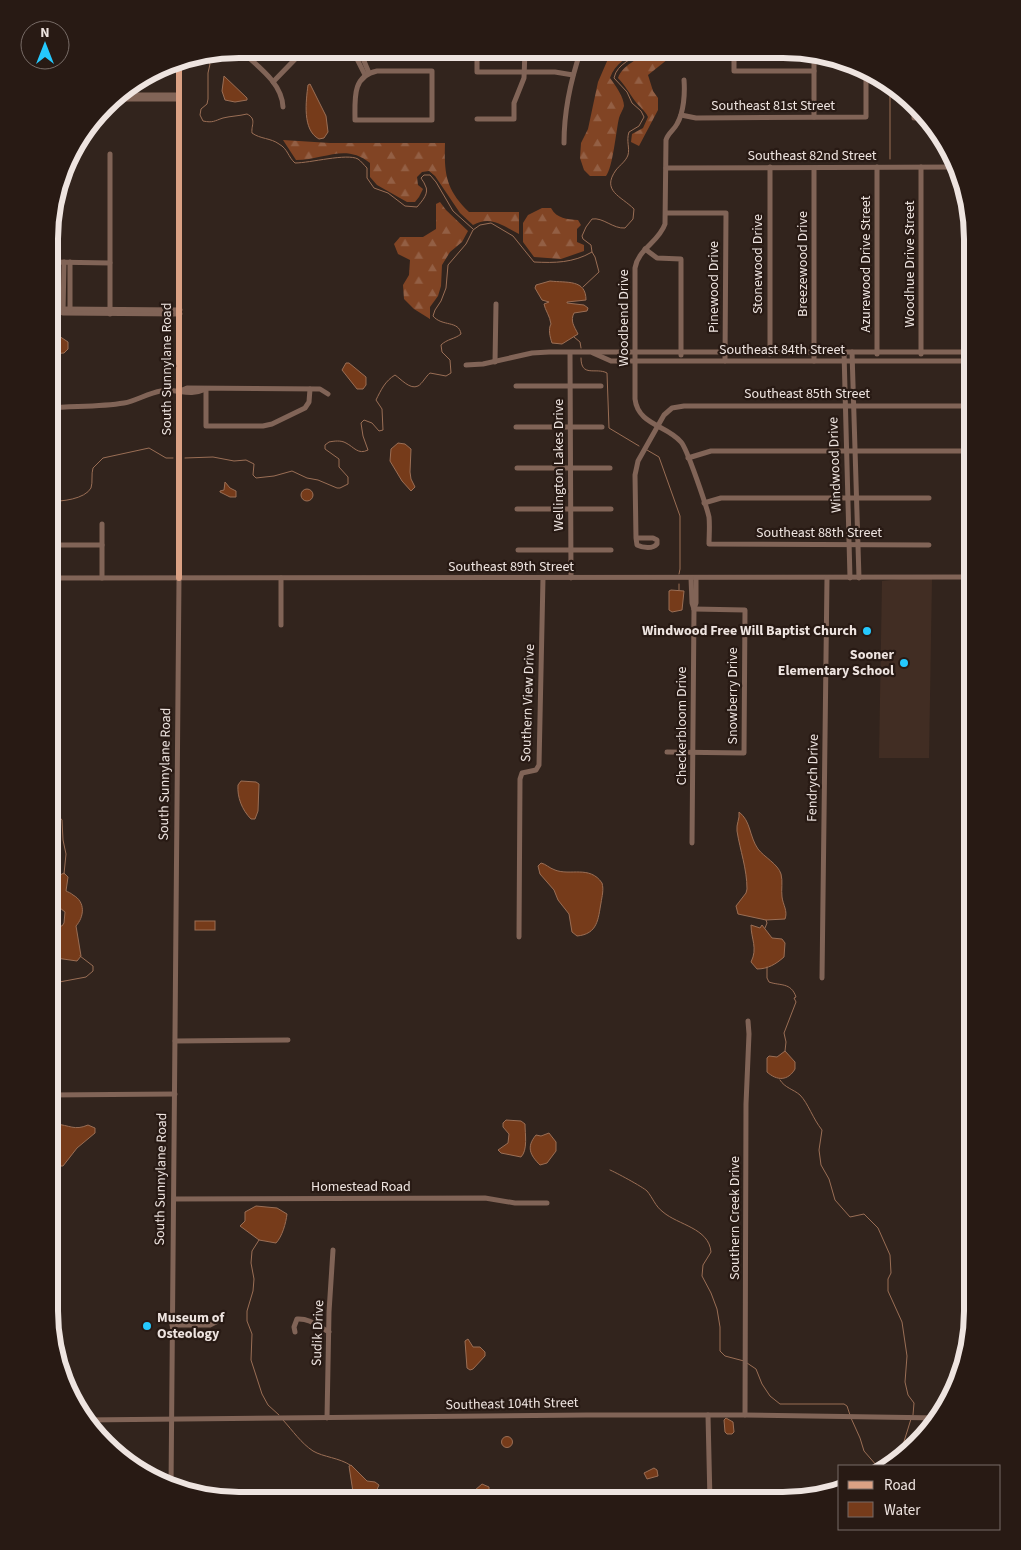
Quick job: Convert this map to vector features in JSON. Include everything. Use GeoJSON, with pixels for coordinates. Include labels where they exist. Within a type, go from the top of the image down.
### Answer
{"type":"FeatureCollection","features":[{"type":"Feature","properties":{"kind":"main road","name":"South Sunnylane Road"},"geometry":{"type":"LineString","coordinates":[[179,67],[179,578]]}},
{"type":"Feature","properties":{"kind":"street"},"geometry":{"type":"LineString","coordinates":[[250,58],[273,82],[282,96],[283,107]]}},
{"type":"Feature","properties":{"kind":"street"},"geometry":{"type":"LineString","coordinates":[[273,82],[296,58]]}},
{"type":"Feature","properties":{"kind":"street"},"geometry":{"type":"LineString","coordinates":[[357,58],[367,74]]}},
{"type":"Feature","properties":{"kind":"street"},"geometry":{"type":"LineString","coordinates":[[361,58],[367,74]]}},
{"type":"Feature","properties":{"kind":"street"},"geometry":{"type":"LineString","coordinates":[[477,58],[477,72],[555,72],[573,75]]}},
{"type":"Feature","properties":{"kind":"street"},"geometry":{"type":"LineString","coordinates":[[477,119],[514,119],[514,103],[524,81],[525,58]]}},
{"type":"Feature","properties":{"kind":"street"},"geometry":{"type":"LineString","coordinates":[[564,143],[565,124],[578,58]]}},
{"type":"Feature","properties":{"kind":"street"},"geometry":{"type":"LineString","coordinates":[[734,58],[734,71],[814,72]]}},
{"type":"Feature","properties":{"kind":"street"},"geometry":{"type":"LineString","coordinates":[[814,60],[814,118]]}},
{"type":"Feature","properties":{"kind":"street"},"geometry":{"type":"LineString","coordinates":[[381,71],[432,71],[432,120],[354,120],[355,90],[358,83],[367,74],[381,71]]}},
{"type":"Feature","properties":{"kind":"street","name":"Southeast 81st Street"},"geometry":{"type":"LineString","coordinates":[[681,116],[696,118],[866,117],[867,79]]}},
{"type":"Feature","properties":{"kind":"street","name":"Woodbend Drive"},"geometry":{"type":"LineString","coordinates":[[684,80],[685,90],[681,116],[667,137],[666,213],[663,230],[639,256],[635,268],[636,406],[641,414],[681,441],[708,517],[709,544]]}},
{"type":"Feature","properties":{"kind":"street"},"geometry":{"type":"LineString","coordinates":[[127,96],[144,97]]}},
{"type":"Feature","properties":{"kind":"street"},"geometry":{"type":"LineString","coordinates":[[124,98],[179,97]]}},
{"type":"Feature","properties":{"kind":"street"},"geometry":{"type":"LineString","coordinates":[[110,154],[110,312]]}},
{"type":"Feature","properties":{"kind":"street","name":"Stonewood Drive"},"geometry":{"type":"LineString","coordinates":[[770,167],[770,361]]}},
{"type":"Feature","properties":{"kind":"street","name":"Azurewood Drive Street"},"geometry":{"type":"LineString","coordinates":[[877,167],[877,361]]}},
{"type":"Feature","properties":{"kind":"street","name":"Woodhue Drive Street"},"geometry":{"type":"LineString","coordinates":[[921,167],[921,361]]}},
{"type":"Feature","properties":{"kind":"street","name":"Southeast 82nd Street"},"geometry":{"type":"LineString","coordinates":[[666,168],[949,167]]}},
{"type":"Feature","properties":{"kind":"street","name":"Breezewood Drive"},"geometry":{"type":"LineString","coordinates":[[814,168],[814,361]]}},
{"type":"Feature","properties":{"kind":"street","name":"Pinewood Drive"},"geometry":{"type":"LineString","coordinates":[[666,213],[726,213],[725,361]]}},
{"type":"Feature","properties":{"kind":"street"},"geometry":{"type":"LineString","coordinates":[[645,249],[662,259],[681,259],[681,361]]}},
{"type":"Feature","properties":{"kind":"street"},"geometry":{"type":"LineString","coordinates":[[58,262],[110,263]]}},
{"type":"Feature","properties":{"kind":"street"},"geometry":{"type":"LineString","coordinates":[[64,262],[63,311],[180,312]]}},
{"type":"Feature","properties":{"kind":"street"},"geometry":{"type":"LineString","coordinates":[[70,262],[70,311]]}},
{"type":"Feature","properties":{"kind":"street"},"geometry":{"type":"LineString","coordinates":[[495,362],[496,304]]}},
{"type":"Feature","properties":{"kind":"street","name":"Windwood Drive"},"geometry":{"type":"LineString","coordinates":[[844,352],[850,578]]}},
{"type":"Feature","properties":{"kind":"street","name":"Windwood Drive"},"geometry":{"type":"LineString","coordinates":[[852,352],[859,578]]}},
{"type":"Feature","properties":{"kind":"street","name":"Southeast 84th Street"},"geometry":{"type":"LineString","coordinates":[[466,365],[495,362],[532,353],[964,352]]}},
{"type":"Feature","properties":{"kind":"street","name":"Wellington Lakes Drive"},"geometry":{"type":"LineString","coordinates":[[570,353],[571,578]]}},
{"type":"Feature","properties":{"kind":"street","name":"Southeast 84th Street"},"geometry":{"type":"LineString","coordinates":[[593,353],[611,361],[964,361]]}},
{"type":"Feature","properties":{"kind":"street"},"geometry":{"type":"LineString","coordinates":[[516,386],[601,386]]}},
{"type":"Feature","properties":{"kind":"street"},"geometry":{"type":"LineString","coordinates":[[58,408],[118,404],[133,401],[159,391],[180,391],[187,388],[320,389],[328,394]]}},
{"type":"Feature","properties":{"kind":"street"},"geometry":{"type":"LineString","coordinates":[[206,389],[206,426],[263,426],[272,424],[305,408],[309,402],[310,389]]}},
{"type":"Feature","properties":{"kind":"street","name":"Southeast 85th Street"},"geometry":{"type":"LineString","coordinates":[[636,538],[636,465],[642,451],[666,412],[678,406],[964,406]]}},
{"type":"Feature","properties":{"kind":"street"},"geometry":{"type":"LineString","coordinates":[[516,427],[602,427]]}},
{"type":"Feature","properties":{"kind":"street"},"geometry":{"type":"LineString","coordinates":[[688,458],[711,451],[964,451]]}},
{"type":"Feature","properties":{"kind":"street"},"geometry":{"type":"LineString","coordinates":[[517,468],[610,468]]}},
{"type":"Feature","properties":{"kind":"street"},"geometry":{"type":"LineString","coordinates":[[704,503],[721,498],[929,498]]}},
{"type":"Feature","properties":{"kind":"street"},"geometry":{"type":"LineString","coordinates":[[517,509],[611,509]]}},
{"type":"Feature","properties":{"kind":"street"},"geometry":{"type":"LineString","coordinates":[[102,524],[102,578]]}},
{"type":"Feature","properties":{"kind":"street","name":"Southeast 88th Street"},"geometry":{"type":"LineString","coordinates":[[709,544],[929,545]]}},
{"type":"Feature","properties":{"kind":"street"},"geometry":{"type":"LineString","coordinates":[[58,545],[102,546]]}},
{"type":"Feature","properties":{"kind":"street"},"geometry":{"type":"LineString","coordinates":[[518,550],[611,550]]}},
{"type":"Feature","properties":{"kind":"street","name":"Southeast 89th Street"},"geometry":{"type":"LineString","coordinates":[[58,578],[964,577]]}},
{"type":"Feature","properties":{"kind":"street","name":"South Sunnylane Road"},"geometry":{"type":"LineString","coordinates":[[171,1480],[179,578]]}},
{"type":"Feature","properties":{"kind":"street"},"geometry":{"type":"LineString","coordinates":[[280,625],[281,578]]}},
{"type":"Feature","properties":{"kind":"street","name":"Southern View Drive"},"geometry":{"type":"LineString","coordinates":[[518,937],[520,779],[522,774],[534,771],[539,765],[543,578]]}},
{"type":"Feature","properties":{"kind":"street","name":"Checkerbloom Drive"},"geometry":{"type":"LineString","coordinates":[[692,843],[694,610],[696,603],[694,578]]}},
{"type":"Feature","properties":{"kind":"street","name":"Fendrych Drive"},"geometry":{"type":"LineString","coordinates":[[822,978],[827,578]]}},
{"type":"Feature","properties":{"kind":"street","name":"Snowberry Drive"},"geometry":{"type":"LineString","coordinates":[[692,752],[744,753],[745,610],[694,610]]}},
{"type":"Feature","properties":{"kind":"street"},"geometry":{"type":"LineString","coordinates":[[667,752],[692,752]]}},
{"type":"Feature","properties":{"kind":"street","name":"Southern Creek Drive"},"geometry":{"type":"LineString","coordinates":[[745,1415],[748,1021]]}},
{"type":"Feature","properties":{"kind":"street"},"geometry":{"type":"LineString","coordinates":[[175,1041],[288,1040]]}},
{"type":"Feature","properties":{"kind":"street"},"geometry":{"type":"LineString","coordinates":[[58,1095],[175,1094]]}},
{"type":"Feature","properties":{"kind":"street","name":"Homestead Road"},"geometry":{"type":"LineString","coordinates":[[174,1199],[485,1198],[515,1203],[547,1203]]}},
{"type":"Feature","properties":{"kind":"street","name":"Sudik Drive"},"geometry":{"type":"LineString","coordinates":[[327,1418],[333,1250]]}},
{"type":"Feature","properties":{"kind":"street"},"geometry":{"type":"LineString","coordinates":[[295,1332],[294,1327],[298,1319],[301,1319],[308,1320],[329,1332]]}},
{"type":"Feature","properties":{"kind":"street"},"geometry":{"type":"LineString","coordinates":[[172,1325],[210,1324],[216,1322]]}},
{"type":"Feature","properties":{"kind":"street"},"geometry":{"type":"LineString","coordinates":[[708,1415],[710,1492]]}},
{"type":"Feature","properties":{"kind":"street","name":"Southeast 104th Street"},"geometry":{"type":"LineString","coordinates":[[94,1420],[708,1415],[929,1418]]}},
{"type":"Feature","properties":{"kind":"shaded area"},"geometry":{"type":"Polygon","coordinates":[[[932,579],[929,758],[879,758],[882,581],[932,579]]]}},
{"type":"Feature","properties":{"kind":"green space"},"geometry":{"type":"Polygon","coordinates":[[[608,58],[626,58],[615,68],[610,78],[621,95],[624,106],[619,118],[608,171],[606,176],[590,176],[584,170],[580,158],[581,143],[588,129],[598,82],[608,58]]]}},
{"type":"Feature","properties":{"kind":"green space"},"geometry":{"type":"Polygon","coordinates":[[[638,58],[677,58],[668,59],[648,75],[653,91],[658,98],[658,110],[639,146],[631,142],[632,134],[643,128],[648,117],[618,78],[627,66],[638,58]]]}},
{"type":"Feature","properties":{"kind":"green space"},"geometry":{"type":"Polygon","coordinates":[[[283,140],[330,143],[445,143],[445,164],[448,181],[461,204],[469,212],[519,212],[519,234],[491,221],[479,222],[473,225],[460,213],[435,176],[429,171],[422,172],[417,177],[418,185],[423,189],[419,197],[415,202],[407,202],[377,185],[370,177],[370,163],[361,157],[343,153],[296,160],[283,140]]]}},
{"type":"Feature","properties":{"kind":"green space"},"geometry":{"type":"Polygon","coordinates":[[[440,202],[468,231],[462,242],[450,252],[442,265],[441,286],[438,296],[430,307],[430,319],[414,309],[404,299],[403,285],[409,275],[410,260],[398,254],[394,244],[400,237],[423,237],[436,229],[436,204],[440,202]]]}},
{"type":"Feature","properties":{"kind":"green space"},"geometry":{"type":"Polygon","coordinates":[[[542,208],[551,208],[553,212],[566,219],[578,220],[581,225],[577,229],[577,242],[584,245],[584,251],[561,259],[534,257],[523,242],[523,223],[528,215],[542,208]]]}},
{"type":"Feature","properties":{"kind":"water"},"geometry":{"type":"Polygon","coordinates":[[[224,76],[247,100],[235,102],[225,100],[222,91],[224,76]]]}},
{"type":"Feature","properties":{"kind":"water"},"geometry":{"type":"Polygon","coordinates":[[[310,84],[326,116],[328,132],[324,138],[319,139],[314,135],[306,115],[306,99],[308,85],[310,84]]]}},
{"type":"Feature","properties":{"kind":"water"},"geometry":{"type":"Polygon","coordinates":[[[550,281],[569,282],[579,285],[583,288],[586,300],[567,303],[584,305],[588,308],[587,311],[574,313],[572,321],[578,334],[562,344],[552,343],[551,324],[544,304],[549,302],[542,300],[535,288],[536,285],[550,281]]]}},
{"type":"Feature","properties":{"kind":"water"},"geometry":{"type":"Polygon","coordinates":[[[58,335],[68,342],[68,349],[64,353],[58,354],[58,335]]]}},
{"type":"Feature","properties":{"kind":"water"},"geometry":{"type":"Polygon","coordinates":[[[346,363],[349,363],[366,377],[366,385],[363,389],[357,389],[342,370],[346,363]]]}},
{"type":"Feature","properties":{"kind":"water"},"geometry":{"type":"Polygon","coordinates":[[[398,443],[405,444],[411,449],[410,472],[415,487],[411,491],[402,481],[390,461],[391,449],[398,443]]]}},
{"type":"Feature","properties":{"kind":"water"},"geometry":{"type":"Polygon","coordinates":[[[225,482],[236,491],[236,497],[230,497],[220,492],[224,490],[225,482]]]}},
{"type":"Feature","properties":{"kind":"water"},"geometry":{"type":"Polygon","coordinates":[[[309,489],[312,490],[312,500],[305,501],[302,500],[301,493],[302,490],[309,489]]]}},
{"type":"Feature","properties":{"kind":"water"},"geometry":{"type":"Polygon","coordinates":[[[669,591],[684,591],[682,610],[672,612],[669,610],[669,591]]]}},
{"type":"Feature","properties":{"kind":"water"},"geometry":{"type":"Polygon","coordinates":[[[241,781],[259,784],[258,811],[255,819],[251,819],[241,803],[238,785],[241,781]]]}},
{"type":"Feature","properties":{"kind":"water"},"geometry":{"type":"Polygon","coordinates":[[[739,812],[746,820],[758,849],[777,867],[781,874],[782,897],[786,913],[785,919],[766,920],[738,914],[736,906],[747,889],[745,867],[737,831],[739,812]]]}},
{"type":"Feature","properties":{"kind":"water"},"geometry":{"type":"Polygon","coordinates":[[[541,863],[561,872],[592,874],[602,883],[603,893],[598,920],[589,932],[577,936],[572,932],[569,914],[558,900],[554,890],[540,874],[538,866],[541,863]]]}},
{"type":"Feature","properties":{"kind":"water"},"geometry":{"type":"Polygon","coordinates":[[[64,873],[68,877],[66,891],[77,898],[82,906],[81,918],[76,926],[81,956],[77,961],[58,958],[58,926],[62,926],[64,923],[65,912],[58,908],[58,876],[64,873]]]}},
{"type":"Feature","properties":{"kind":"water"},"geometry":{"type":"Polygon","coordinates":[[[195,921],[215,921],[215,930],[195,930],[195,921]]]}},
{"type":"Feature","properties":{"kind":"water"},"geometry":{"type":"Polygon","coordinates":[[[751,925],[760,928],[762,925],[772,938],[782,939],[785,943],[784,957],[772,966],[757,969],[751,962],[754,948],[751,925]]]}},
{"type":"Feature","properties":{"kind":"water"},"geometry":{"type":"Polygon","coordinates":[[[785,1051],[795,1062],[795,1069],[786,1078],[778,1078],[767,1072],[767,1058],[769,1056],[777,1057],[785,1051]]]}},
{"type":"Feature","properties":{"kind":"water"},"geometry":{"type":"Polygon","coordinates":[[[506,1120],[521,1121],[525,1124],[525,1146],[521,1157],[501,1153],[498,1150],[508,1143],[509,1134],[503,1127],[503,1123],[506,1120]]]}},
{"type":"Feature","properties":{"kind":"water"},"geometry":{"type":"Polygon","coordinates":[[[58,1125],[75,1128],[88,1125],[95,1128],[95,1133],[77,1148],[63,1166],[59,1166],[58,1125]]]}},
{"type":"Feature","properties":{"kind":"water"},"geometry":{"type":"Polygon","coordinates":[[[549,1133],[556,1142],[556,1151],[547,1163],[540,1165],[530,1151],[531,1143],[536,1135],[541,1136],[549,1133]]]}},
{"type":"Feature","properties":{"kind":"water"},"geometry":{"type":"Polygon","coordinates":[[[256,1206],[277,1208],[287,1214],[283,1230],[276,1243],[259,1240],[240,1226],[245,1221],[245,1212],[256,1206]]]}},
{"type":"Feature","properties":{"kind":"water"},"geometry":{"type":"Polygon","coordinates":[[[468,1339],[473,1347],[480,1347],[485,1352],[485,1356],[470,1370],[467,1368],[465,1341],[468,1339]]]}},
{"type":"Feature","properties":{"kind":"water"},"geometry":{"type":"Polygon","coordinates":[[[726,1418],[733,1422],[734,1432],[732,1434],[725,1432],[724,1420],[726,1418]]]}},
{"type":"Feature","properties":{"kind":"water"},"geometry":{"type":"Polygon","coordinates":[[[507,1436],[513,1442],[507,1448],[501,1442],[507,1436]]]}},
{"type":"Feature","properties":{"kind":"water"},"geometry":{"type":"Polygon","coordinates":[[[351,1465],[367,1481],[375,1482],[379,1485],[376,1492],[353,1492],[349,1466],[351,1465]]]}},
{"type":"Feature","properties":{"kind":"water"},"geometry":{"type":"Polygon","coordinates":[[[654,1468],[657,1470],[658,1476],[647,1479],[644,1473],[654,1468]]]}},
{"type":"Feature","properties":{"kind":"water"},"geometry":{"type":"Polygon","coordinates":[[[482,1484],[489,1487],[489,1492],[474,1491],[482,1484]]]}},
{"type":"Feature","properties":{"kind":"waterway"},"geometry":{"type":"LineString","coordinates":[[185,458],[213,457],[234,461],[246,460],[254,464],[253,475],[256,478],[292,471],[337,488],[348,484],[348,477],[339,467],[339,459],[325,449],[325,445],[329,442],[340,441],[361,452],[368,450],[361,423],[364,420],[372,423],[379,431],[383,430],[382,409],[376,400],[386,383],[395,375],[412,387],[415,387],[430,373],[446,376],[451,373],[450,360],[442,352],[441,345],[461,334],[460,330],[454,325],[433,316],[446,288],[448,265],[466,244],[473,230],[480,225],[491,223],[513,236],[534,262],[557,262],[571,260],[592,252],[591,245],[582,236],[592,219],[621,228],[625,228],[633,219],[634,209],[614,192],[611,183],[616,170],[628,155],[629,132],[639,126],[644,117],[641,111],[632,103],[627,92],[614,78],[622,65],[632,58]]}},
{"type":"Feature","properties":{"kind":"waterway"},"geometry":{"type":"LineString","coordinates":[[203,61],[208,61],[210,64],[208,99],[207,104],[201,109],[200,115],[203,121],[211,122],[226,117],[247,114],[253,120],[252,133],[282,146],[295,163],[346,157],[358,159],[367,168],[367,178],[374,188],[388,193],[405,206],[417,207],[427,191],[421,178],[424,175],[430,175],[453,211],[473,229]]}},
{"type":"Feature","properties":{"kind":"waterway"},"geometry":{"type":"LineString","coordinates":[[890,93],[890,159]]}},
{"type":"Feature","properties":{"kind":"waterway"},"geometry":{"type":"LineString","coordinates":[[583,287],[599,272],[592,252]]}},
{"type":"Feature","properties":{"kind":"waterway"},"geometry":{"type":"LineString","coordinates":[[574,337],[580,342],[581,348]]}},
{"type":"Feature","properties":{"kind":"waterway"},"geometry":{"type":"LineString","coordinates":[[581,358],[586,370],[607,373],[609,428],[639,446]]}},
{"type":"Feature","properties":{"kind":"waterway"},"geometry":{"type":"LineString","coordinates":[[58,501],[72,499],[88,492],[92,486],[93,468],[103,458],[149,448],[166,458],[173,458]]}},
{"type":"Feature","properties":{"kind":"waterway"},"geometry":{"type":"LineString","coordinates":[[647,450],[659,457],[680,516],[679,574]]}},
{"type":"Feature","properties":{"kind":"waterway"},"geometry":{"type":"LineString","coordinates":[[679,584],[679,590]]}},
{"type":"Feature","properties":{"kind":"waterway"},"geometry":{"type":"LineString","coordinates":[[58,815],[62,820],[66,854],[64,874]]}},
{"type":"Feature","properties":{"kind":"waterway"},"geometry":{"type":"LineString","coordinates":[[765,928],[766,920]]}},
{"type":"Feature","properties":{"kind":"waterway"},"geometry":{"type":"LineString","coordinates":[[58,982],[86,977],[93,971],[93,966],[80,956]]}},
{"type":"Feature","properties":{"kind":"waterway"},"geometry":{"type":"LineString","coordinates":[[767,967],[769,982],[785,985],[794,992],[796,997],[794,998],[796,1002],[784,1033],[785,1051]]}},
{"type":"Feature","properties":{"kind":"waterway"},"geometry":{"type":"LineString","coordinates":[[780,1080],[803,1098],[822,1130],[819,1150],[821,1165],[829,1179],[835,1200],[850,1217],[864,1214],[878,1228],[890,1255],[891,1273],[888,1279],[888,1291],[902,1322],[907,1356],[905,1382],[908,1395],[914,1403],[913,1415]]}},
{"type":"Feature","properties":{"kind":"waterway"},"geometry":{"type":"LineString","coordinates":[[610,1170],[647,1191],[663,1212],[705,1237],[711,1252],[703,1265],[702,1276],[717,1309],[720,1327],[720,1351],[725,1356],[744,1361]]}},
{"type":"Feature","properties":{"kind":"waterway"},"geometry":{"type":"LineString","coordinates":[[259,1240],[252,1251],[251,1263],[254,1279],[253,1291],[247,1311],[247,1321],[252,1334],[251,1360],[262,1394],[268,1405],[279,1415]]}},
{"type":"Feature","properties":{"kind":"waterway"},"geometry":{"type":"LineString","coordinates":[[747,1363],[756,1369],[762,1384],[770,1396],[780,1404],[844,1404],[847,1406],[850,1415]]}},
{"type":"Feature","properties":{"kind":"waterway"},"geometry":{"type":"LineString","coordinates":[[851,1418],[864,1451],[876,1465]]}},
{"type":"Feature","properties":{"kind":"waterway"},"geometry":{"type":"LineString","coordinates":[[902,1448],[911,1419]]}},
{"type":"Feature","properties":{"kind":"waterway"},"geometry":{"type":"LineString","coordinates":[[283,1420],[301,1441],[313,1451],[350,1465]]}},
{"type":"Feature","properties":{"kind":"place","name":"Windwood Free Will Baptist Church"},"geometry":{"type":"Point","coordinates":[867,631]}},
{"type":"Feature","properties":{"kind":"place","name":"Sooner Elementary School"},"geometry":{"type":"Point","coordinates":[904,663]}},
{"type":"Feature","properties":{"kind":"place","name":"Museum of Osteology"},"geometry":{"type":"Point","coordinates":[147,1326]}}]}
